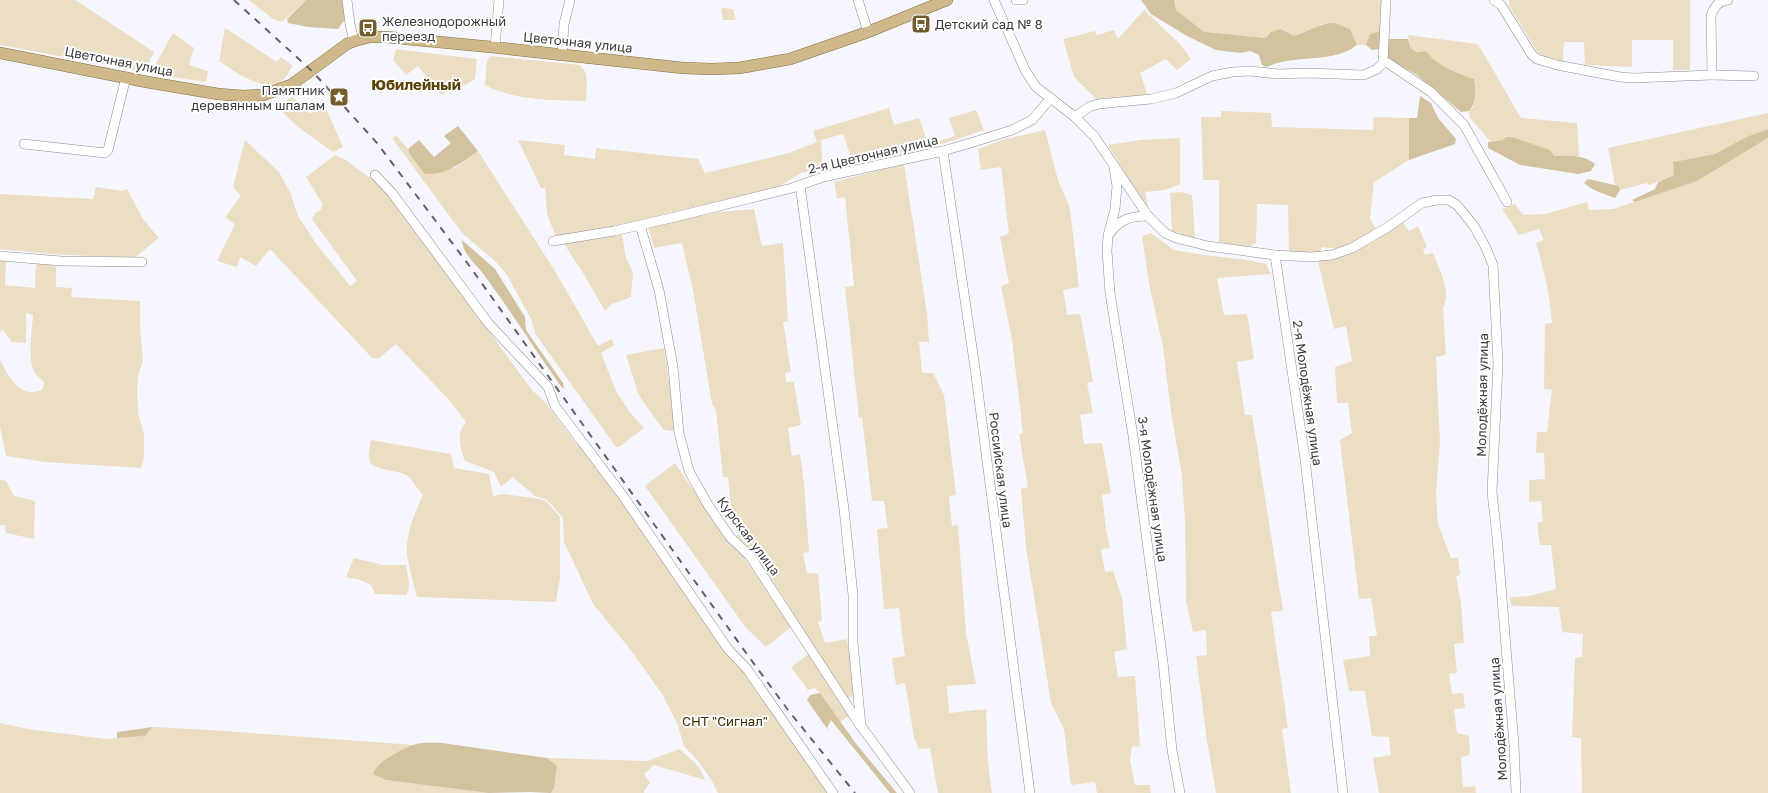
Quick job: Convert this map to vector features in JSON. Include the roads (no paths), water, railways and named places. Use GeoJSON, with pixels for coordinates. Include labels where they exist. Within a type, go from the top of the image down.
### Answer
{"type":"FeatureCollection","features":[{"type":"Feature","properties":{"kind":"main road","name":"Цветочная улица"},"geometry":{"type":"LineString","coordinates":[[0,53],[126,78],[218,94],[244,96],[263,95],[291,85],[354,40],[370,37],[386,37],[495,47],[683,68],[739,68],[790,59],[868,32],[947,0]]}},
{"type":"Feature","properties":{"kind":"street"},"geometry":{"type":"LineString","coordinates":[[347,0],[354,40]]}},
{"type":"Feature","properties":{"kind":"street"},"geometry":{"type":"LineString","coordinates":[[495,47],[499,0]]}},
{"type":"Feature","properties":{"kind":"street"},"geometry":{"type":"LineString","coordinates":[[562,55],[564,24],[570,0]]}},
{"type":"Feature","properties":{"kind":"street"},"geometry":{"type":"LineString","coordinates":[[858,0],[868,32]]}},
{"type":"Feature","properties":{"kind":"street"},"geometry":{"type":"LineString","coordinates":[[994,0],[1025,70],[1036,87],[1074,117],[1094,136],[1113,163],[1128,189],[1148,216],[1165,233],[1181,240],[1208,246],[1275,255]]}},
{"type":"Feature","properties":{"kind":"street"},"geometry":{"type":"LineString","coordinates":[[1016,0],[1023,0]]}},
{"type":"Feature","properties":{"kind":"street"},"geometry":{"type":"LineString","coordinates":[[1074,117],[1089,107],[1098,104],[1151,99],[1176,93],[1212,76],[1232,72],[1250,71],[1278,74],[1308,73],[1364,75],[1377,69],[1383,63],[1386,0]]}},
{"type":"Feature","properties":{"kind":"street"},"geometry":{"type":"LineString","coordinates":[[1494,0],[1501,5],[1532,56],[1557,65],[1634,78],[1712,75],[1754,76]]}},
{"type":"Feature","properties":{"kind":"street"},"geometry":{"type":"LineString","coordinates":[[1712,75],[1711,16],[1713,9],[1718,3],[1728,0]]}},
{"type":"Feature","properties":{"kind":"street"},"geometry":{"type":"LineString","coordinates":[[1383,63],[1388,63],[1399,69],[1431,92],[1464,124],[1508,202]]}},
{"type":"Feature","properties":{"kind":"street"},"geometry":{"type":"LineString","coordinates":[[24,144],[105,153],[108,150],[126,78]]}},
{"type":"Feature","properties":{"kind":"street","name":"2-я Цветочная улица"},"geometry":{"type":"LineString","coordinates":[[553,241],[640,225],[800,185],[823,177],[943,151],[1012,130],[1032,120],[1051,98]]}},
{"type":"Feature","properties":{"kind":"street","name":"Российская улица"},"geometry":{"type":"LineString","coordinates":[[943,151],[975,368],[1030,793]]}},
{"type":"Feature","properties":{"kind":"street","name":"3-я Молодёжная улица"},"geometry":{"type":"LineString","coordinates":[[1113,163],[1117,186],[1115,209],[1108,236],[1107,251],[1110,293],[1133,436],[1163,662],[1172,750],[1180,793]]}},
{"type":"Feature","properties":{"kind":"street"},"geometry":{"type":"LineString","coordinates":[[375,175],[396,199],[490,324],[548,387],[555,406],[623,496],[728,649],[747,669],[833,793]]}},
{"type":"Feature","properties":{"kind":"street"},"geometry":{"type":"LineString","coordinates":[[800,185],[844,509],[853,595],[853,643],[861,726]]}},
{"type":"Feature","properties":{"kind":"street","name":"Молодёжная улица"},"geometry":{"type":"LineString","coordinates":[[1275,255],[1312,257],[1332,255],[1352,248],[1388,227],[1422,204],[1437,200],[1449,200],[1457,205],[1474,226],[1486,248],[1493,265],[1498,363],[1492,492],[1498,537],[1514,745],[1516,793]]}},
{"type":"Feature","properties":{"kind":"street"},"geometry":{"type":"LineString","coordinates":[[1108,236],[1116,224],[1133,216],[1148,216]]}},
{"type":"Feature","properties":{"kind":"street","name":"Курская улица"},"geometry":{"type":"LineString","coordinates":[[640,225],[659,290],[673,367],[679,433],[689,471],[708,505],[730,537],[750,556],[861,726],[910,793]]}},
{"type":"Feature","properties":{"kind":"street","name":"2-я Молодёжная улица"},"geometry":{"type":"LineString","coordinates":[[1275,255],[1305,459],[1343,793]]}},
{"type":"Feature","properties":{"kind":"street"},"geometry":{"type":"LineString","coordinates":[[0,256],[61,261],[142,262]]}},
{"type":"Feature","properties":{"kind":"railway"},"geometry":{"type":"LineString","coordinates":[[234,0],[312,71],[377,143],[468,264],[749,657],[788,710],[855,793]]}},
{"type":"Feature","properties":{"kind":"place","name":"Детский сад № 8"},"geometry":{"type":"Point","coordinates":[921,24]}},
{"type":"Feature","properties":{"kind":"place","name":"Железнодорожный переезд"},"geometry":{"type":"Point","coordinates":[368,28]}},
{"type":"Feature","properties":{"kind":"place","name":"Памятник деревянным шпалам"},"geometry":{"type":"Point","coordinates":[339,97]}},
{"type":"Feature","properties":{"kind":"district","name":"Юбилейный"},"geometry":{"type":"Point","coordinates":[416,85]}},
{"type":"Feature","properties":{"kind":"park label","name":"СНТ \"Сигнал\""},"geometry":{"type":"Point","coordinates":[725,721]}}]}
